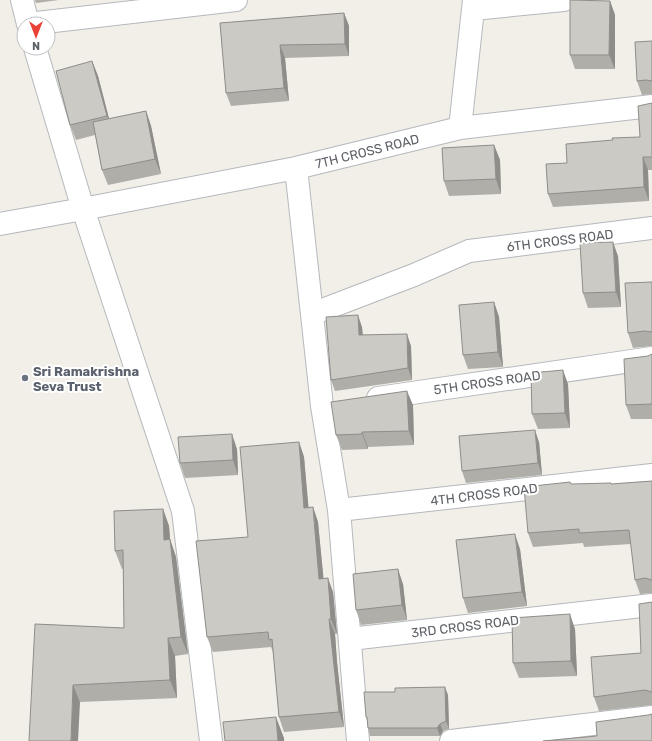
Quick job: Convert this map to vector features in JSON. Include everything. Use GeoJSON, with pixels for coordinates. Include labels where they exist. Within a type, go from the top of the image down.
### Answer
{"type":"FeatureCollection","features":[{"type":"Feature","properties":{"kind":"street"},"geometry":{"type":"LineString","coordinates":[[22,0],[26,16]]}},
{"type":"Feature","properties":{"kind":"street"},"geometry":{"type":"LineString","coordinates":[[56,21],[236,0]]}},
{"type":"Feature","properties":{"kind":"street"},"geometry":{"type":"LineString","coordinates":[[460,128],[474,4],[564,0]]}},
{"type":"Feature","properties":{"kind":"street"},"geometry":{"type":"LineString","coordinates":[[37,56],[83,209],[183,511],[211,741]]}},
{"type":"Feature","properties":{"kind":"street","name":"7TH CROSS ROAD"},"geometry":{"type":"LineString","coordinates":[[0,224],[296,168],[460,128],[652,106]]}},
{"type":"Feature","properties":{"kind":"street"},"geometry":{"type":"LineString","coordinates":[[296,168],[322,406],[339,510],[358,741]]}},
{"type":"Feature","properties":{"kind":"street","name":"6TH CROSS ROAD"},"geometry":{"type":"LineString","coordinates":[[312,314],[469,252],[652,228]]}},
{"type":"Feature","properties":{"kind":"street","name":"5TH CROSS ROAD"},"geometry":{"type":"LineString","coordinates":[[322,406],[652,358]]}},
{"type":"Feature","properties":{"kind":"street","name":"4TH CROSS ROAD"},"geometry":{"type":"LineString","coordinates":[[339,510],[652,474]]}},
{"type":"Feature","properties":{"kind":"street","name":"3RD CROSS ROAD"},"geometry":{"type":"LineString","coordinates":[[350,639],[652,605]]}},
{"type":"Feature","properties":{"kind":"street"},"geometry":{"type":"LineString","coordinates":[[451,741],[652,717]]}},
{"type":"Feature","properties":{"kind":"building"},"geometry":{"type":"Polygon","coordinates":[[[570,0],[610,1],[609,55],[570,55],[570,0]]]}},
{"type":"Feature","properties":{"kind":"building"},"geometry":{"type":"Polygon","coordinates":[[[344,13],[345,44],[280,45],[284,88],[226,93],[220,23],[344,13]]]}},
{"type":"Feature","properties":{"kind":"building"},"geometry":{"type":"Polygon","coordinates":[[[652,41],[652,81],[637,81],[635,42],[652,41]]]}},
{"type":"Feature","properties":{"kind":"building"},"geometry":{"type":"Polygon","coordinates":[[[92,61],[107,116],[70,125],[56,71],[92,61]]]}},
{"type":"Feature","properties":{"kind":"building"},"geometry":{"type":"Polygon","coordinates":[[[652,103],[652,157],[643,157],[644,187],[548,194],[546,164],[567,163],[566,144],[613,140],[612,138],[640,137],[638,106],[652,103]]]}},
{"type":"Feature","properties":{"kind":"building"},"geometry":{"type":"Polygon","coordinates":[[[146,111],[155,159],[102,170],[93,122],[146,111]]]}},
{"type":"Feature","properties":{"kind":"building"},"geometry":{"type":"Polygon","coordinates":[[[494,145],[496,179],[444,181],[442,148],[494,145]]]}},
{"type":"Feature","properties":{"kind":"building"},"geometry":{"type":"Polygon","coordinates":[[[613,242],[616,292],[583,293],[580,243],[613,242]]]}},
{"type":"Feature","properties":{"kind":"building"},"geometry":{"type":"Polygon","coordinates":[[[652,282],[652,332],[645,331],[628,333],[625,283],[652,282]]]}},
{"type":"Feature","properties":{"kind":"building"},"geometry":{"type":"Polygon","coordinates":[[[494,302],[498,352],[463,355],[459,305],[494,302]]]}},
{"type":"Feature","properties":{"kind":"building"},"geometry":{"type":"Polygon","coordinates":[[[358,315],[359,335],[407,334],[408,368],[331,380],[326,317],[358,315]]]}},
{"type":"Feature","properties":{"kind":"building"},"geometry":{"type":"Polygon","coordinates":[[[652,354],[652,404],[626,405],[624,359],[648,356],[652,354]]]}},
{"type":"Feature","properties":{"kind":"building"},"geometry":{"type":"Polygon","coordinates":[[[563,370],[565,413],[532,414],[531,373],[563,370]]]}},
{"type":"Feature","properties":{"kind":"building"},"geometry":{"type":"Polygon","coordinates":[[[407,391],[409,431],[362,432],[362,434],[336,435],[331,402],[407,391]]]}},
{"type":"Feature","properties":{"kind":"building"},"geometry":{"type":"Polygon","coordinates":[[[535,430],[538,463],[462,471],[459,436],[535,430]]]}},
{"type":"Feature","properties":{"kind":"building"},"geometry":{"type":"Polygon","coordinates":[[[232,434],[233,460],[180,463],[178,437],[232,434]]]}},
{"type":"Feature","properties":{"kind":"building"},"geometry":{"type":"Polygon","coordinates":[[[299,442],[304,508],[313,507],[319,579],[328,578],[331,619],[329,619],[339,712],[279,717],[272,639],[269,640],[268,632],[207,637],[196,541],[248,537],[240,447],[299,442]]]}},
{"type":"Feature","properties":{"kind":"building"},"geometry":{"type":"Polygon","coordinates":[[[652,481],[652,580],[645,578],[635,580],[629,530],[579,533],[579,529],[528,533],[524,487],[570,482],[571,484],[611,484],[652,481]]]}},
{"type":"Feature","properties":{"kind":"building"},"geometry":{"type":"Polygon","coordinates":[[[163,509],[164,540],[170,539],[181,637],[168,638],[170,680],[73,685],[71,741],[29,741],[35,624],[124,628],[123,550],[115,551],[114,511],[163,509]]]}},
{"type":"Feature","properties":{"kind":"building"},"geometry":{"type":"Polygon","coordinates":[[[515,534],[522,592],[463,598],[456,540],[515,534]]]}},
{"type":"Feature","properties":{"kind":"building"},"geometry":{"type":"Polygon","coordinates":[[[398,569],[402,605],[356,610],[353,574],[398,569]]]}},
{"type":"Feature","properties":{"kind":"building"},"geometry":{"type":"Polygon","coordinates":[[[652,602],[652,692],[645,690],[594,697],[591,657],[641,653],[639,604],[652,602]]]}},
{"type":"Feature","properties":{"kind":"building"},"geometry":{"type":"Polygon","coordinates":[[[570,614],[571,661],[513,663],[512,618],[570,614]]]}},
{"type":"Feature","properties":{"kind":"building"},"geometry":{"type":"Polygon","coordinates":[[[445,687],[446,721],[440,724],[437,728],[368,728],[364,692],[395,692],[395,688],[445,687]]]}},
{"type":"Feature","properties":{"kind":"building"},"geometry":{"type":"Polygon","coordinates":[[[652,714],[652,741],[543,741],[597,736],[596,722],[652,714]]]}},
{"type":"Feature","properties":{"kind":"building"},"geometry":{"type":"Polygon","coordinates":[[[276,717],[278,741],[225,741],[223,722],[276,717]]]}},
{"type":"Feature","properties":{"kind":"place","name":"Sri Ramakrishna Seva Trust"},"geometry":{"type":"Point","coordinates":[25,378]}}]}
